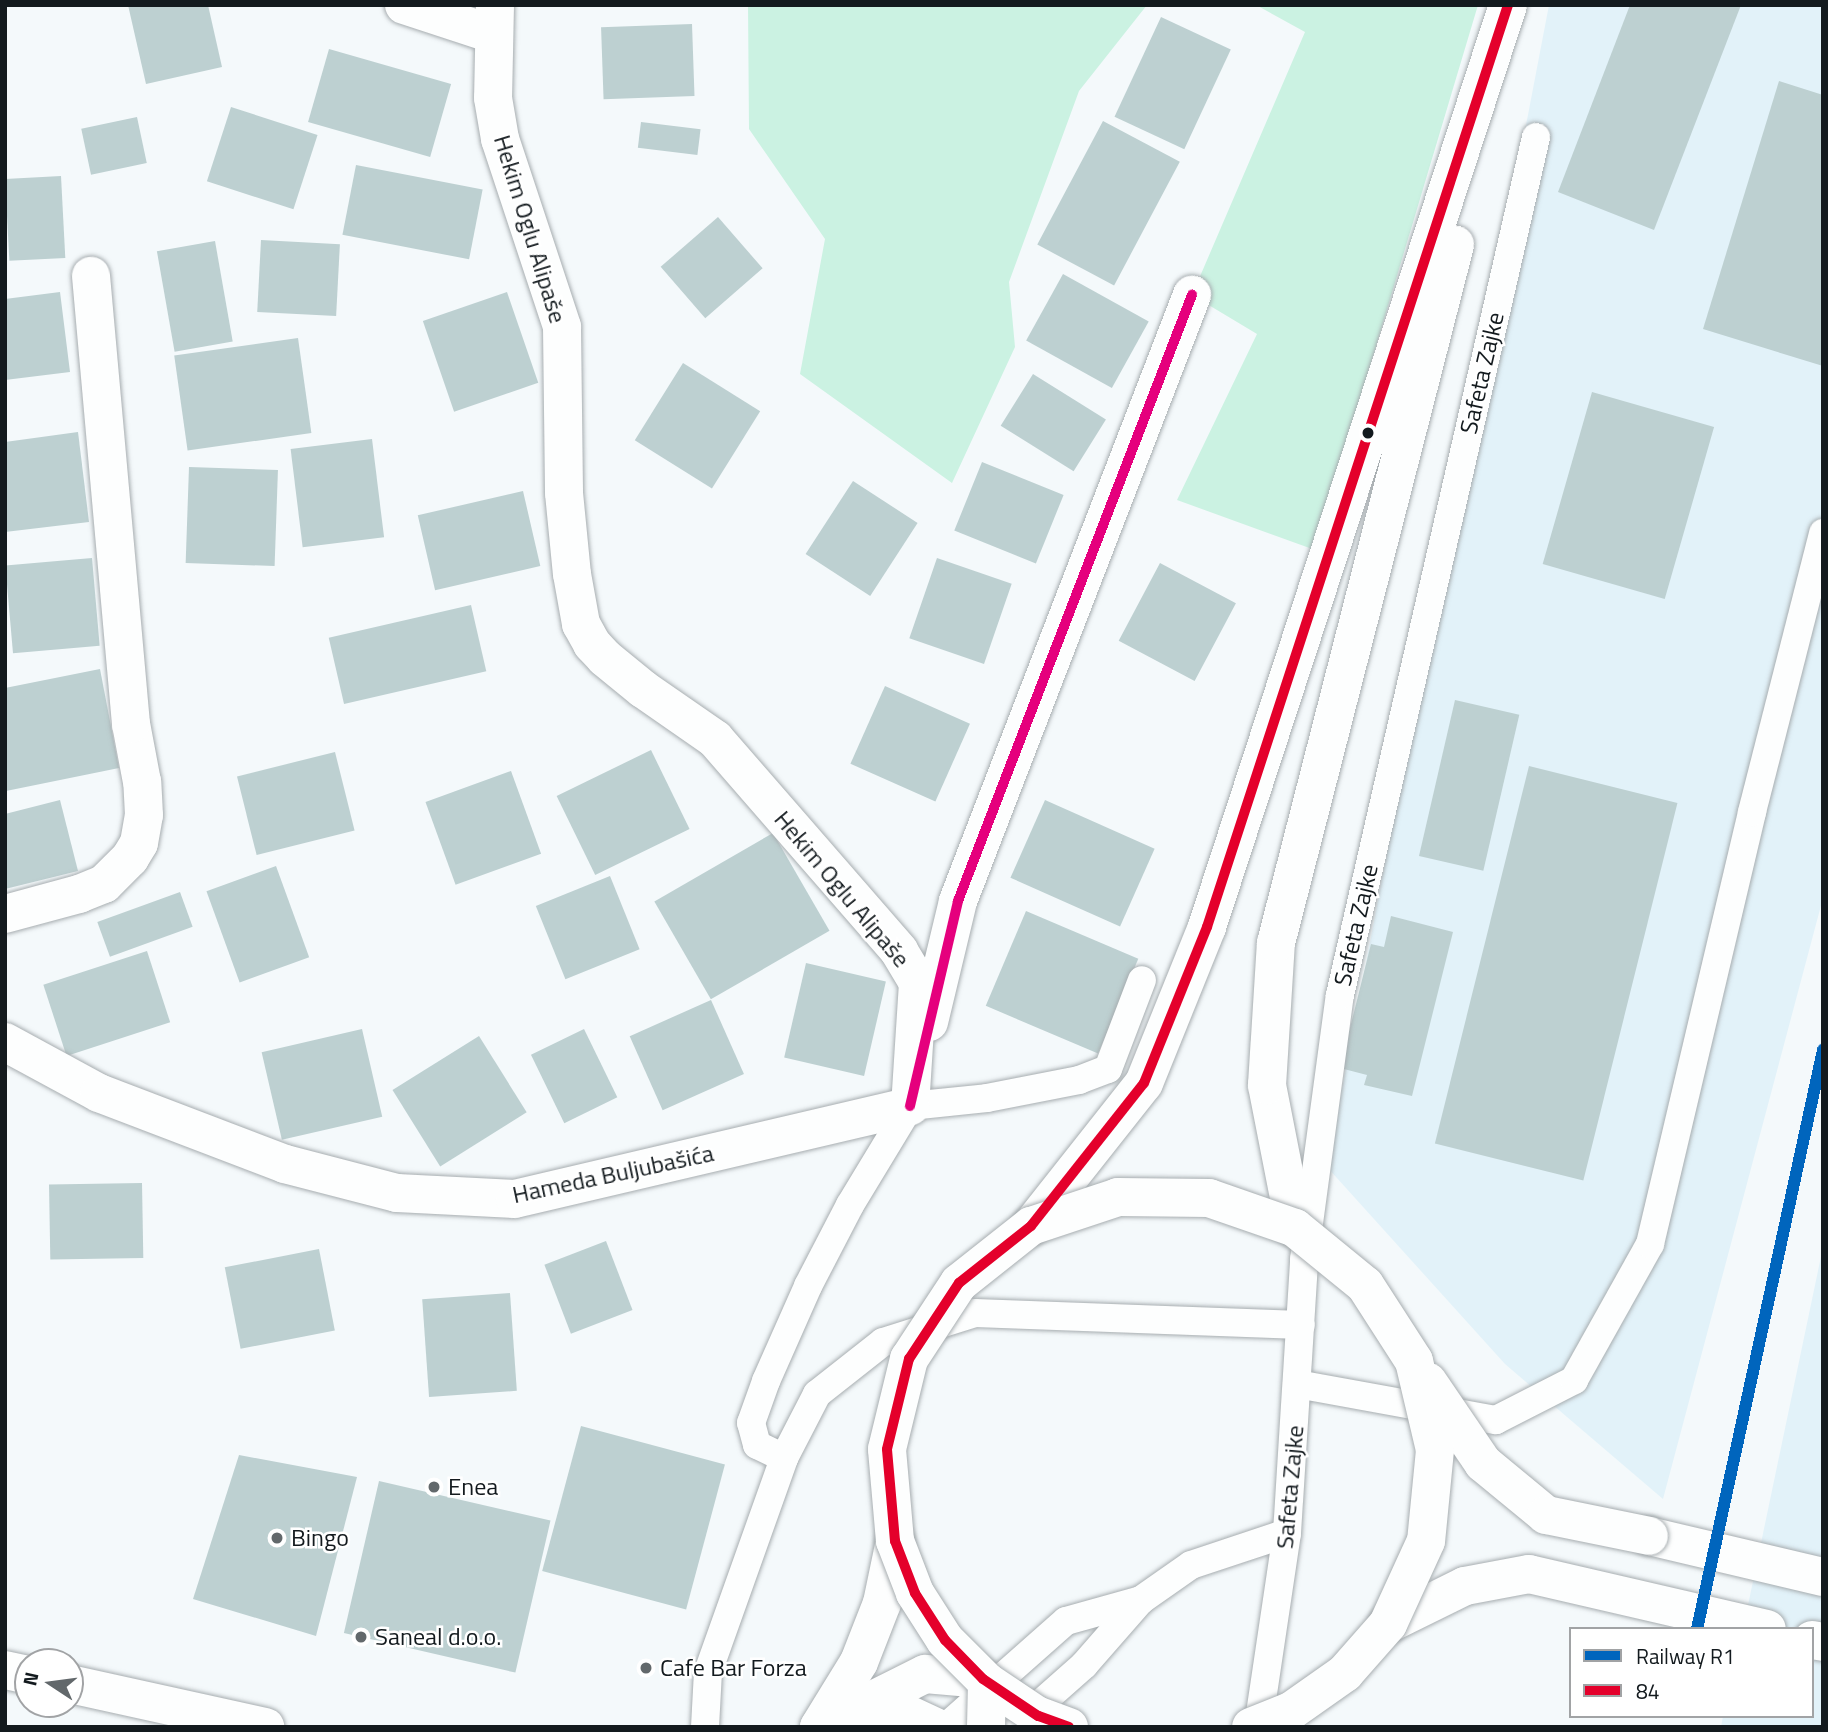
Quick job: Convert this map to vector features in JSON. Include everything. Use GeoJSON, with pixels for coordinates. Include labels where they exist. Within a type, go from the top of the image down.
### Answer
{"type":"FeatureCollection","features":[{"type":"Feature","properties":{"kind":"main road","name":"Hekim Oglu Alipaše"},"geometry":{"type":"LineString","coordinates":[[404,5],[493,19],[493,98],[500,139],[562,327],[564,493],[572,574],[581,624],[592,644],[605,658],[643,689],[715,739],[899,951],[918,983],[910,1106]]}},
{"type":"Feature","properties":{"kind":"main road"},"geometry":{"type":"LineString","coordinates":[[1069,1727],[1038,1716],[985,1681],[937,1628],[915,1593],[895,1541],[887,1449],[909,1359],[959,1283],[1031,1226],[1144,1083],[1207,927],[1508,5]]}},
{"type":"Feature","properties":{"kind":"main road"},"geometry":{"type":"LineString","coordinates":[[1295,1228],[1267,1085],[1276,943],[1516,5]]}},
{"type":"Feature","properties":{"kind":"main road"},"geometry":{"type":"LineString","coordinates":[[5,914],[79,894],[104,884],[130,859],[139,843],[144,815],[142,782],[131,724],[91,276]]}},
{"type":"Feature","properties":{"kind":"main road","name":"Hekim Oglu Alipaše"},"geometry":{"type":"LineString","coordinates":[[910,1106],[958,901],[1192,295]]}},
{"type":"Feature","properties":{"kind":"main road","name":"Hameda Buljubašića"},"geometry":{"type":"LineString","coordinates":[[5,1042],[99,1093],[285,1164],[397,1193],[515,1199],[910,1106]]}},
{"type":"Feature","properties":{"kind":"main road"},"geometry":{"type":"LineString","coordinates":[[1031,1226],[1118,1197],[1209,1198],[1295,1228],[1365,1285],[1483,1463],[1546,1515],[1823,1577]]}},
{"type":"Feature","properties":{"kind":"main road"},"geometry":{"type":"LineString","coordinates":[[1251,1727],[1291,1711],[1345,1673],[1388,1624],[1426,1541],[1435,1450],[1414,1361]]}},
{"type":"Feature","properties":{"kind":"main road"},"geometry":{"type":"LineString","coordinates":[[819,1727],[859,1662],[882,1603],[895,1541]]}},
{"type":"Feature","properties":{"kind":"main road"},"geometry":{"type":"LineString","coordinates":[[1388,1624],[1465,1586],[1529,1574],[1758,1627]]}},
{"type":"Feature","properties":{"kind":"main road"},"geometry":{"type":"LineString","coordinates":[[819,1727],[925,1674],[985,1681]]}},
{"type":"Feature","properties":{"kind":"main road"},"geometry":{"type":"LineString","coordinates":[[985,1681],[986,1727]]}},
{"type":"Feature","properties":{"kind":"main road"},"geometry":{"type":"LineString","coordinates":[[84,1687],[223,1721],[265,1727]]}},
{"type":"Feature","properties":{"kind":"main road"},"geometry":{"type":"LineString","coordinates":[[819,1727],[901,1711],[936,1727]]}},
{"type":"Feature","properties":{"kind":"lane","name":"Safeta Zajke"},"geometry":{"type":"LineString","coordinates":[[1258,1727],[1287,1533],[1304,1260],[1340,995],[1536,137]]}},
{"type":"Feature","properties":{"kind":"lane"},"geometry":{"type":"LineString","coordinates":[[1297,1384],[1496,1420],[1574,1380],[1650,1244],[1752,812],[1823,533]]}},
{"type":"Feature","properties":{"kind":"lane"},"geometry":{"type":"LineString","coordinates":[[784,1458],[757,1444],[751,1423],[766,1381],[808,1286],[850,1205],[910,1106],[987,1098],[1079,1080],[1108,1069],[1142,979]]}},
{"type":"Feature","properties":{"kind":"lane"},"geometry":{"type":"LineString","coordinates":[[705,1727],[708,1672],[784,1458],[817,1394],[883,1342],[975,1313],[1301,1325]]}},
{"type":"Feature","properties":{"kind":"lane"},"geometry":{"type":"LineString","coordinates":[[1014,1727],[1084,1665],[1141,1600],[1191,1565],[1287,1533]]}},
{"type":"Feature","properties":{"kind":"lane"},"geometry":{"type":"LineString","coordinates":[[946,1727],[1066,1621],[1141,1600]]}},
{"type":"Feature","properties":{"kind":"shaded area"},"geometry":{"type":"Polygon","coordinates":[[[1549,5],[1823,5],[1823,898],[1663,1499],[1505,1364],[1327,1167],[1549,5]]]}},
{"type":"Feature","properties":{"kind":"shaded area"},"geometry":{"type":"Polygon","coordinates":[[[1823,1247],[1823,1727],[1721,1727],[1723,1718],[1814,1718],[1814,1627],[1743,1627],[1823,1247]]]}},
{"type":"Feature","properties":{"kind":"green space"},"geometry":{"type":"Polygon","coordinates":[[[748,5],[1147,5],[1079,91],[1009,282],[1015,347],[952,483],[800,374],[825,239],[749,129],[748,5]]]}},
{"type":"Feature","properties":{"kind":"green space"},"geometry":{"type":"Polygon","coordinates":[[[1256,5],[1478,5],[1315,550],[1177,500],[1257,334],[1192,295],[1305,32],[1256,5]]]}},
{"type":"Feature","properties":{"kind":"building"},"geometry":{"type":"Polygon","coordinates":[[[128,5],[208,5],[222,67],[146,84],[128,5]]]}},
{"type":"Feature","properties":{"kind":"building"},"geometry":{"type":"Polygon","coordinates":[[[1630,5],[1741,5],[1654,230],[1558,192],[1630,5]]]}},
{"type":"Feature","properties":{"kind":"building"},"geometry":{"type":"Polygon","coordinates":[[[1161,17],[1231,50],[1184,149],[1115,117],[1161,17]]]}},
{"type":"Feature","properties":{"kind":"building"},"geometry":{"type":"Polygon","coordinates":[[[692,24],[695,96],[604,99],[601,27],[692,24]]]}},
{"type":"Feature","properties":{"kind":"building"},"geometry":{"type":"Polygon","coordinates":[[[329,49],[451,84],[430,157],[308,122],[329,49]]]}},
{"type":"Feature","properties":{"kind":"building"},"geometry":{"type":"Polygon","coordinates":[[[1779,81],[1823,95],[1823,366],[1703,329],[1779,81]]]}},
{"type":"Feature","properties":{"kind":"building"},"geometry":{"type":"Polygon","coordinates":[[[231,107],[318,135],[293,209],[207,181],[231,107]]]}},
{"type":"Feature","properties":{"kind":"building"},"geometry":{"type":"Polygon","coordinates":[[[137,117],[147,163],[91,175],[81,129],[137,117]]]}},
{"type":"Feature","properties":{"kind":"building"},"geometry":{"type":"Polygon","coordinates":[[[1103,121],[1180,162],[1114,285],[1037,245],[1103,121]]]}},
{"type":"Feature","properties":{"kind":"building"},"geometry":{"type":"Polygon","coordinates":[[[641,122],[701,129],[697,155],[638,148],[641,122]]]}},
{"type":"Feature","properties":{"kind":"building"},"geometry":{"type":"Polygon","coordinates":[[[356,165],[483,190],[469,259],[342,235],[356,165]]]}},
{"type":"Feature","properties":{"kind":"building"},"geometry":{"type":"Polygon","coordinates":[[[61,176],[65,258],[9,261],[5,179],[61,176]]]}},
{"type":"Feature","properties":{"kind":"building"},"geometry":{"type":"Polygon","coordinates":[[[718,217],[763,268],[705,318],[661,267],[718,217]]]}},
{"type":"Feature","properties":{"kind":"building"},"geometry":{"type":"Polygon","coordinates":[[[261,240],[340,244],[336,316],[257,312],[261,240]]]}},
{"type":"Feature","properties":{"kind":"building"},"geometry":{"type":"Polygon","coordinates":[[[215,241],[233,341],[175,352],[157,251],[215,241]]]}},
{"type":"Feature","properties":{"kind":"building"},"geometry":{"type":"Polygon","coordinates":[[[1063,274],[1149,322],[1112,388],[1026,340],[1063,274]]]}},
{"type":"Feature","properties":{"kind":"building"},"geometry":{"type":"Polygon","coordinates":[[[60,292],[70,372],[5,380],[5,299],[60,292]]]}},
{"type":"Feature","properties":{"kind":"building"},"geometry":{"type":"Polygon","coordinates":[[[507,292],[538,383],[454,412],[423,321],[507,292]]]}},
{"type":"Feature","properties":{"kind":"building"},"geometry":{"type":"Polygon","coordinates":[[[298,338],[311,433],[188,450],[174,355],[298,338]]]}},
{"type":"Feature","properties":{"kind":"building"},"geometry":{"type":"Polygon","coordinates":[[[683,363],[760,411],[712,488],[635,440],[683,363]]]}},
{"type":"Feature","properties":{"kind":"building"},"geometry":{"type":"Polygon","coordinates":[[[1033,374],[1106,420],[1074,471],[1001,426],[1033,374]]]}},
{"type":"Feature","properties":{"kind":"building"},"geometry":{"type":"Polygon","coordinates":[[[1592,392],[1714,427],[1665,599],[1543,564],[1592,392]]]}},
{"type":"Feature","properties":{"kind":"building"},"geometry":{"type":"Polygon","coordinates":[[[78,432],[89,522],[5,532],[5,442],[78,432]]]}},
{"type":"Feature","properties":{"kind":"building"},"geometry":{"type":"Polygon","coordinates":[[[372,439],[384,537],[303,547],[291,449],[372,439]]]}},
{"type":"Feature","properties":{"kind":"building"},"geometry":{"type":"Polygon","coordinates":[[[982,462],[1064,495],[1036,564],[954,531],[982,462]]]}},
{"type":"Feature","properties":{"kind":"building"},"geometry":{"type":"Polygon","coordinates":[[[189,467],[278,470],[275,566],[186,563],[189,467]]]}},
{"type":"Feature","properties":{"kind":"building"},"geometry":{"type":"Polygon","coordinates":[[[853,481],[918,523],[870,596],[806,554],[853,481]]]}},
{"type":"Feature","properties":{"kind":"building"},"geometry":{"type":"Polygon","coordinates":[[[523,491],[540,566],[435,590],[418,515],[523,491]]]}},
{"type":"Feature","properties":{"kind":"building"},"geometry":{"type":"Polygon","coordinates":[[[92,558],[100,646],[13,653],[5,566],[92,558]]]}},
{"type":"Feature","properties":{"kind":"building"},"geometry":{"type":"Polygon","coordinates":[[[937,558],[1012,584],[984,664],[909,638],[937,558]]]}},
{"type":"Feature","properties":{"kind":"building"},"geometry":{"type":"Polygon","coordinates":[[[1160,563],[1236,603],[1195,681],[1119,641],[1160,563]]]}},
{"type":"Feature","properties":{"kind":"building"},"geometry":{"type":"Polygon","coordinates":[[[471,605],[486,671],[344,704],[329,638],[471,605]]]}},
{"type":"Feature","properties":{"kind":"building"},"geometry":{"type":"Polygon","coordinates":[[[100,669],[119,768],[6,791],[5,688],[100,669]]]}},
{"type":"Feature","properties":{"kind":"building"},"geometry":{"type":"Polygon","coordinates":[[[885,686],[970,724],[935,801],[850,764],[885,686]]]}},
{"type":"Feature","properties":{"kind":"building"},"geometry":{"type":"Polygon","coordinates":[[[1455,700],[1519,715],[1483,871],[1419,856],[1455,700]]]}},
{"type":"Feature","properties":{"kind":"building"},"geometry":{"type":"Polygon","coordinates":[[[651,750],[690,829],[595,875],[557,796],[651,750]]]}},
{"type":"Feature","properties":{"kind":"building"},"geometry":{"type":"Polygon","coordinates":[[[335,752],[355,831],[257,855],[237,776],[335,752]]]}},
{"type":"Feature","properties":{"kind":"building"},"geometry":{"type":"Polygon","coordinates":[[[1529,766],[1677,803],[1583,1180],[1435,1143],[1529,766]]]}},
{"type":"Feature","properties":{"kind":"building"},"geometry":{"type":"Polygon","coordinates":[[[511,771],[541,854],[456,885],[425,802],[511,771]]]}},
{"type":"Feature","properties":{"kind":"building"},"geometry":{"type":"Polygon","coordinates":[[[60,800],[78,871],[5,889],[5,814],[60,800]]]}},
{"type":"Feature","properties":{"kind":"building"},"geometry":{"type":"Polygon","coordinates":[[[1045,800],[1155,849],[1120,926],[1010,878],[1045,800]]]}},
{"type":"Feature","properties":{"kind":"building"},"geometry":{"type":"Polygon","coordinates":[[[773,833],[830,931],[711,999],[654,902],[773,833]]]}},
{"type":"Feature","properties":{"kind":"building"},"geometry":{"type":"Polygon","coordinates":[[[276,866],[309,957],[240,982],[206,891],[276,866]]]}},
{"type":"Feature","properties":{"kind":"building"},"geometry":{"type":"Polygon","coordinates":[[[610,876],[640,949],[565,979],[536,906],[610,876]]]}},
{"type":"Feature","properties":{"kind":"building"},"geometry":{"type":"Polygon","coordinates":[[[180,892],[193,927],[110,957],[97,922],[180,892]]]}},
{"type":"Feature","properties":{"kind":"building"},"geometry":{"type":"Polygon","coordinates":[[[1026,911],[1138,959],[1098,1053],[986,1006],[1026,911]]]}},
{"type":"Feature","properties":{"kind":"building"},"geometry":{"type":"Polygon","coordinates":[[[1391,916],[1453,932],[1412,1096],[1364,1085],[1367,1075],[1340,1068],[1371,944],[1384,947],[1391,916]]]}},
{"type":"Feature","properties":{"kind":"building"},"geometry":{"type":"Polygon","coordinates":[[[147,951],[170,1022],[67,1056],[43,985],[147,951]]]}},
{"type":"Feature","properties":{"kind":"building"},"geometry":{"type":"Polygon","coordinates":[[[806,963],[886,981],[864,1076],[784,1058],[806,963]]]}},
{"type":"Feature","properties":{"kind":"building"},"geometry":{"type":"Polygon","coordinates":[[[711,1000],[744,1074],[663,1110],[630,1036],[711,1000]]]}},
{"type":"Feature","properties":{"kind":"building"},"geometry":{"type":"Polygon","coordinates":[[[362,1029],[382,1117],[282,1140],[262,1052],[362,1029]]]}},
{"type":"Feature","properties":{"kind":"building"},"geometry":{"type":"Polygon","coordinates":[[[584,1029],[617,1097],[564,1123],[531,1055],[584,1029]]]}},
{"type":"Feature","properties":{"kind":"building"},"geometry":{"type":"Polygon","coordinates":[[[479,1036],[527,1112],[440,1166],[392,1090],[479,1036]]]}},
{"type":"Feature","properties":{"kind":"building"},"geometry":{"type":"Polygon","coordinates":[[[142,1183],[143,1258],[50,1260],[49,1185],[142,1183]]]}},
{"type":"Feature","properties":{"kind":"building"},"geometry":{"type":"Polygon","coordinates":[[[606,1241],[633,1310],[571,1334],[544,1265],[606,1241]]]}},
{"type":"Feature","properties":{"kind":"building"},"geometry":{"type":"Polygon","coordinates":[[[319,1249],[335,1330],[241,1349],[225,1267],[319,1249]]]}},
{"type":"Feature","properties":{"kind":"building"},"geometry":{"type":"Polygon","coordinates":[[[510,1293],[517,1391],[429,1397],[422,1299],[510,1293]]]}},
{"type":"Feature","properties":{"kind":"building"},"geometry":{"type":"Polygon","coordinates":[[[581,1426],[725,1465],[686,1609],[542,1571],[581,1426]]]}},
{"type":"Feature","properties":{"kind":"building","name":"Bingo"},"geometry":{"type":"Polygon","coordinates":[[[239,1455],[357,1477],[316,1636],[193,1599],[239,1455]]]}},
{"type":"Feature","properties":{"kind":"building"},"geometry":{"type":"Polygon","coordinates":[[[379,1481],[550,1521],[515,1673],[344,1633],[379,1481]]]}},
{"type":"Feature","properties":{"kind":"rail line","name":"R1"},"geometry":{"type":"LineString","coordinates":[[1697,1627],[1823,1050]]}},
{"type":"Feature","properties":{"kind":"transit line","name":"84"},"geometry":{"type":"LineString","coordinates":[[1069,1727],[1038,1716],[983,1679],[945,1640],[915,1593],[895,1541],[887,1449],[909,1359],[959,1283],[1031,1226],[1144,1083],[1207,927],[1508,5]]}},
{"type":"Feature","properties":{"kind":"transit line"},"geometry":{"type":"LineString","coordinates":[[910,1106],[958,901],[1192,295]]}},
{"type":"Feature","properties":{"kind":"place","name":"Enea"},"geometry":{"type":"Point","coordinates":[434,1487]}},
{"type":"Feature","properties":{"kind":"place","name":"Bingo"},"geometry":{"type":"Point","coordinates":[277,1538]}},
{"type":"Feature","properties":{"kind":"place","name":"Saneal d.o.o."},"geometry":{"type":"Point","coordinates":[361,1637]}},
{"type":"Feature","properties":{"kind":"place","name":"Cafe Bar Forza"},"geometry":{"type":"Point","coordinates":[646,1668]}}]}
